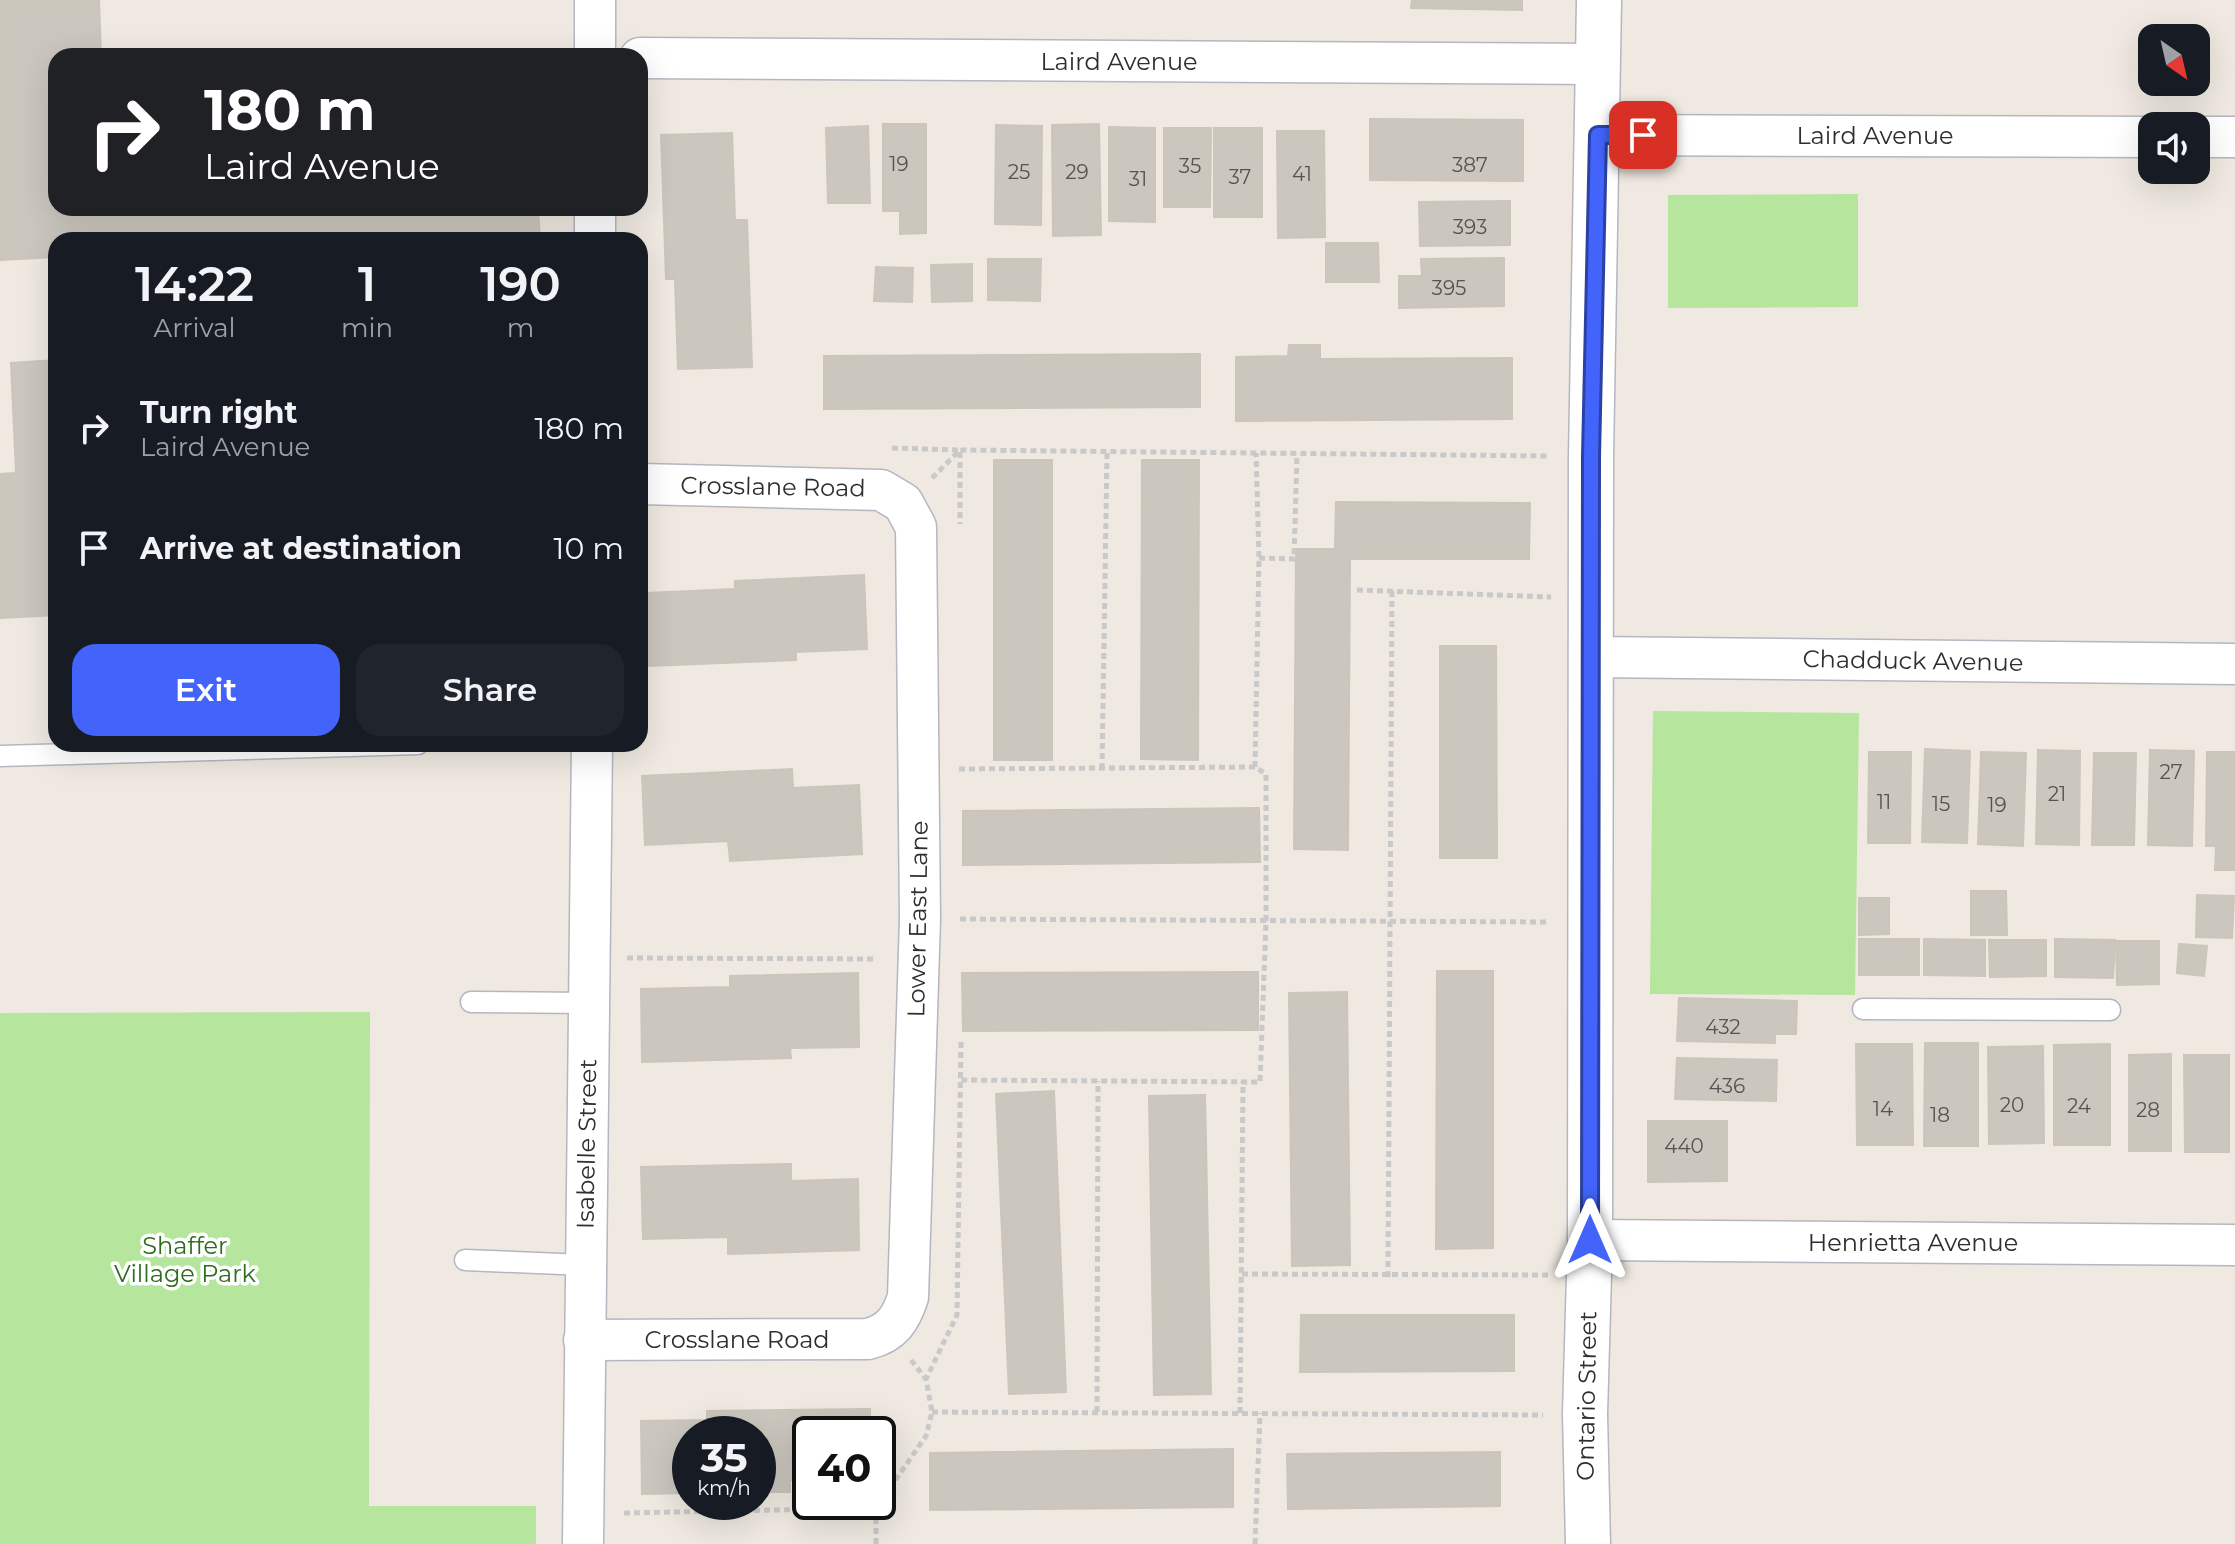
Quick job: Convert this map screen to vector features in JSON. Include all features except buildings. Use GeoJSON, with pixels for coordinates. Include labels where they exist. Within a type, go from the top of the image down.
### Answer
{"type":"FeatureCollection","features":[{"type":"Feature","properties":{"kind":"street"},"geometry":{"type":"LineString","coordinates":[[595,0],[595,48]]}},
{"type":"Feature","properties":{"kind":"street","name":"Ontario Street"},"geometry":{"type":"LineString","coordinates":[[1588,1544],[1585,1414],[1590,1240],[1591,457],[1599,0]]}},
{"type":"Feature","properties":{"kind":"street","name":"Laird Avenue"},"geometry":{"type":"LineString","coordinates":[[648,58],[1599,64]]}},
{"type":"Feature","properties":{"kind":"street","name":"Laird Avenue"},"geometry":{"type":"LineString","coordinates":[[1598,135],[2138,137]]}},
{"type":"Feature","properties":{"kind":"street"},"geometry":{"type":"LineString","coordinates":[[2210,137],[2235,137]]}},
{"type":"Feature","properties":{"kind":"street","name":"Crosslane Road"},"geometry":{"type":"LineString","coordinates":[[648,484],[881,490],[903,503]]}},
{"type":"Feature","properties":{"kind":"street","name":"Lower East Lane"},"geometry":{"type":"LineString","coordinates":[[889,1331],[902,1316],[908,1297],[920,919],[916,527],[903,503]]}},
{"type":"Feature","properties":{"kind":"street","name":"Chadduck Avenue"},"geometry":{"type":"LineString","coordinates":[[1592,657],[2235,664]]}},
{"type":"Feature","properties":{"kind":"street","name":"Isabelle Street"},"geometry":{"type":"LineString","coordinates":[[583,1544],[592,752]]}},
{"type":"Feature","properties":{"kind":"street","name":"Henrietta Avenue"},"geometry":{"type":"LineString","coordinates":[[1590,1240],[2235,1245]]}},
{"type":"Feature","properties":{"kind":"street","name":"Crosslane Road"},"geometry":{"type":"LineString","coordinates":[[584,1340],[868,1339],[889,1331]]}},
{"type":"Feature","properties":{"kind":"lane"},"geometry":{"type":"LineString","coordinates":[[0,756],[139,752]]}},
{"type":"Feature","properties":{"kind":"lane"},"geometry":{"type":"LineString","coordinates":[[471,1002],[589,1003]]}},
{"type":"Feature","properties":{"kind":"lane"},"geometry":{"type":"LineString","coordinates":[[1863,1009],[2110,1010]]}},
{"type":"Feature","properties":{"kind":"lane"},"geometry":{"type":"LineString","coordinates":[[465,1260],[585,1265]]}},
{"type":"Feature","properties":{"kind":"path"},"geometry":{"type":"LineString","coordinates":[[937,474],[960,450],[1559,456]]}},
{"type":"Feature","properties":{"kind":"path"},"geometry":{"type":"LineString","coordinates":[[1102,769],[1107,452]]}},
{"type":"Feature","properties":{"kind":"path"},"geometry":{"type":"LineString","coordinates":[[1255,767],[1259,558],[1256,453]]}},
{"type":"Feature","properties":{"kind":"path"},"geometry":{"type":"LineString","coordinates":[[1259,558],[1294,559],[1297,454]]}},
{"type":"Feature","properties":{"kind":"path"},"geometry":{"type":"LineString","coordinates":[[1357,590],[1554,597]]}},
{"type":"Feature","properties":{"kind":"path"},"geometry":{"type":"LineString","coordinates":[[1388,1275],[1392,591]]}},
{"type":"Feature","properties":{"kind":"path"},"geometry":{"type":"LineString","coordinates":[[959,769],[1255,767],[1266,774],[1266,921],[1260,1082],[961,1080]]}},
{"type":"Feature","properties":{"kind":"path"},"geometry":{"type":"LineString","coordinates":[[948,920],[1555,922]]}},
{"type":"Feature","properties":{"kind":"path"},"geometry":{"type":"LineString","coordinates":[[616,958],[887,959]]}},
{"type":"Feature","properties":{"kind":"path"},"geometry":{"type":"LineString","coordinates":[[1097,1412],[1098,1081]]}},
{"type":"Feature","properties":{"kind":"path"},"geometry":{"type":"LineString","coordinates":[[1240,1413],[1243,1081]]}},
{"type":"Feature","properties":{"kind":"path"},"geometry":{"type":"LineString","coordinates":[[1242,1274],[1548,1275]]}},
{"type":"Feature","properties":{"kind":"path"},"geometry":{"type":"LineString","coordinates":[[896,1479],[926,1436],[932,1412],[1548,1415]]}},
{"type":"Feature","properties":{"kind":"path"},"geometry":{"type":"LineString","coordinates":[[1255,1544],[1260,1413]]}},
{"type":"Feature","properties":{"kind":"path"},"geometry":{"type":"LineString","coordinates":[[624,1513],[792,1510]]}},
{"type":"Feature","properties":{"kind":"path"},"geometry":{"type":"LineString","coordinates":[[876,1520],[876,1544]]}},
{"type":"Feature","properties":{"kind":"green space"},"geometry":{"type":"Polygon","coordinates":[[[1858,194],[1858,307],[1668,308],[1668,195],[1858,194]]]}},
{"type":"Feature","properties":{"kind":"green space"},"geometry":{"type":"Polygon","coordinates":[[[1653,711],[1859,713],[1855,995],[1650,994],[1653,711]]]}},
{"type":"Feature","properties":{"kind":"green space","name":"Shaffer Village Park"},"geometry":{"type":"Polygon","coordinates":[[[370,1012],[369,1506],[536,1506],[536,1544],[0,1544],[0,1013],[370,1012]]]}},
{"type":"Feature","properties":{"kind":"route"},"geometry":{"type":"LineString","coordinates":[[1590,1240],[1591,457],[1598,135],[1643,135]]}}]}
